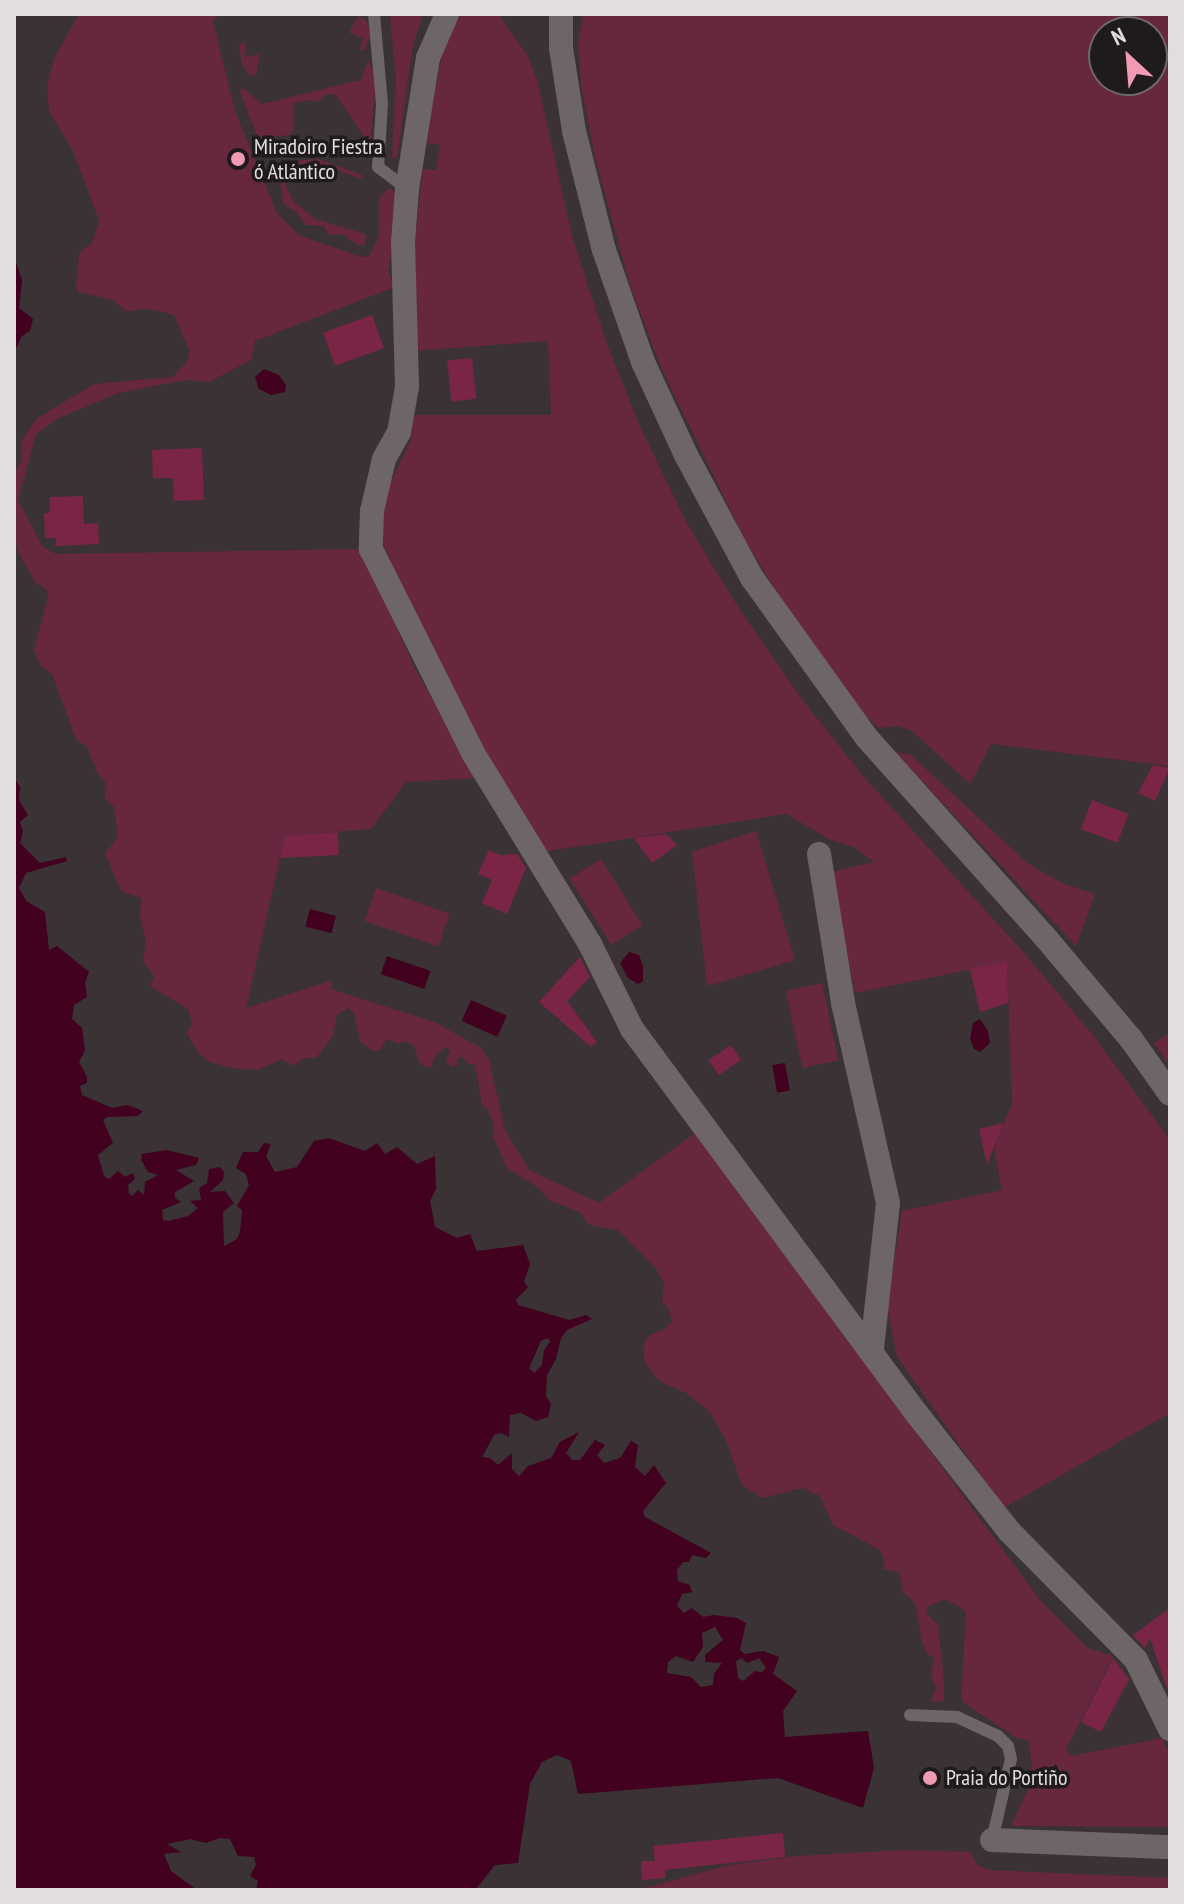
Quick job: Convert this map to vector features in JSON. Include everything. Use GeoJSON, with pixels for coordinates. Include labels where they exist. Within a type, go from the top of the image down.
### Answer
{"type":"FeatureCollection","features":[{"type":"Feature","properties":{"kind":"street"},"geometry":{"type":"LineString","coordinates":[[548,14],[561,48]]}},
{"type":"Feature","properties":{"kind":"street"},"geometry":{"type":"LineString","coordinates":[[561,14],[561,48],[574,131],[604,250],[643,362],[686,455],[752,578],[867,738],[1055,948],[1131,1039],[1170,1094]]}},
{"type":"Feature","properties":{"kind":"street"},"geometry":{"type":"LineString","coordinates":[[447,15],[428,58],[407,189],[403,242],[407,387],[399,432],[384,459],[372,511],[371,549],[473,753],[590,944],[632,1029],[872,1348],[917,1414],[1009,1531],[1136,1660],[1170,1729]]}},
{"type":"Feature","properties":{"kind":"street"},"geometry":{"type":"LineString","coordinates":[[819,854],[843,1003],[888,1203],[872,1348]]}},
{"type":"Feature","properties":{"kind":"street"},"geometry":{"type":"LineString","coordinates":[[992,1840],[1170,1847]]}},
{"type":"Feature","properties":{"kind":"lane"},"geometry":{"type":"LineString","coordinates":[[374,14],[382,104],[378,167],[407,189]]}},
{"type":"Feature","properties":{"kind":"lane"},"geometry":{"type":"LineString","coordinates":[[910,1715],[957,1717],[998,1736],[1008,1746],[1011,1759],[992,1840]]}},
{"type":"Feature","properties":{"kind":"shaded area"},"geometry":{"type":"Polygon","coordinates":[[[79,14],[218,14],[213,21],[235,111],[277,213],[299,235],[361,257],[369,256],[379,236],[379,198],[390,188],[399,196],[388,272],[395,287],[255,341],[251,360],[209,382],[186,380],[118,393],[57,419],[36,434],[18,500],[43,547],[56,554],[363,549],[413,665],[478,778],[406,782],[371,829],[285,836],[246,1008],[332,980],[331,989],[434,1022],[480,1047],[489,1060],[505,1130],[529,1170],[599,1203],[695,1133],[1040,1600],[1088,1648],[1113,1656],[1066,1750],[1072,1756],[1162,1738],[1170,1756],[1170,1827],[1011,1826],[1033,1779],[1029,1741],[1017,1738],[961,1701],[966,1611],[946,1599],[927,1607],[927,1614],[938,1625],[944,1680],[944,1701],[931,1702],[936,1688],[931,1675],[934,1657],[928,1655],[923,1644],[915,1603],[903,1592],[899,1572],[883,1569],[885,1562],[880,1550],[833,1525],[820,1496],[803,1488],[762,1498],[742,1485],[725,1438],[710,1412],[686,1393],[659,1381],[645,1363],[643,1345],[649,1335],[663,1330],[672,1322],[669,1309],[662,1303],[664,1283],[655,1267],[618,1230],[589,1225],[580,1212],[549,1200],[540,1189],[507,1168],[493,1136],[494,1126],[487,1108],[482,1105],[475,1065],[469,1064],[461,1056],[457,1059],[457,1065],[451,1067],[446,1060],[450,1052],[446,1046],[433,1059],[432,1067],[427,1068],[419,1062],[414,1046],[405,1041],[399,1044],[387,1039],[380,1050],[372,1051],[360,1041],[354,1014],[348,1008],[337,1015],[333,1036],[316,1058],[303,1058],[293,1066],[282,1059],[258,1070],[231,1068],[210,1062],[199,1054],[187,1033],[192,1023],[188,1009],[150,986],[154,976],[143,961],[146,941],[140,916],[141,898],[121,891],[105,853],[118,837],[114,807],[105,799],[106,783],[98,774],[87,747],[76,739],[52,674],[40,665],[34,649],[48,597],[46,589],[35,582],[17,549],[14,529],[14,473],[21,461],[22,440],[36,419],[94,384],[173,377],[188,360],[189,350],[174,315],[150,309],[126,311],[113,300],[79,292],[76,287],[79,253],[93,242],[99,220],[73,151],[49,111],[47,85],[55,57],[79,14]]]}},
{"type":"Feature","properties":{"kind":"shaded area"},"geometry":{"type":"Polygon","coordinates":[[[390,14],[423,14],[413,45],[397,158],[392,157],[396,81],[390,14]]]}},
{"type":"Feature","properties":{"kind":"shaded area"},"geometry":{"type":"Polygon","coordinates":[[[462,14],[498,14],[528,56],[537,79],[572,236],[608,347],[640,427],[688,525],[740,610],[801,698],[864,777],[1025,954],[1093,1035],[1170,1140],[1170,1413],[1004,1508],[897,1357],[887,1308],[902,1211],[1002,1190],[994,1149],[1012,1103],[1007,962],[855,993],[831,872],[874,862],[854,847],[831,840],[786,814],[542,852],[429,650],[381,539],[381,503],[411,440],[413,415],[551,415],[548,341],[414,351],[411,272],[423,169],[436,170],[440,145],[427,143],[432,108],[441,60],[453,26],[462,14]]]}},
{"type":"Feature","properties":{"kind":"shaded area"},"geometry":{"type":"Polygon","coordinates":[[[583,14],[1170,14],[1170,766],[991,744],[970,784],[911,730],[897,726],[879,728],[864,714],[786,608],[744,538],[661,368],[630,285],[595,157],[581,84],[578,43],[583,14]]]}},
{"type":"Feature","properties":{"kind":"shaded area"},"geometry":{"type":"Polygon","coordinates":[[[358,16],[366,20],[371,35],[364,50],[360,50],[363,38],[349,33],[358,16]]]}},
{"type":"Feature","properties":{"kind":"shaded area"},"geometry":{"type":"Polygon","coordinates":[[[245,41],[245,57],[260,54],[256,76],[249,75],[242,64],[239,45],[245,41]]]}},
{"type":"Feature","properties":{"kind":"shaded area"},"geometry":{"type":"Polygon","coordinates":[[[368,60],[374,73],[375,93],[370,145],[335,94],[328,94],[316,102],[307,100],[294,103],[293,131],[289,135],[260,138],[256,133],[240,92],[243,88],[262,104],[361,80],[368,60]]]}},
{"type":"Feature","properties":{"kind":"shaded area"},"geometry":{"type":"Polygon","coordinates":[[[318,159],[363,175],[361,179],[328,166],[288,166],[282,178],[294,202],[315,219],[365,234],[365,245],[357,245],[343,234],[329,235],[323,226],[305,225],[297,212],[283,204],[281,186],[272,167],[279,162],[318,159]]]}},
{"type":"Feature","properties":{"kind":"shaded area"},"geometry":{"type":"Polygon","coordinates":[[[14,256],[22,280],[19,308],[33,319],[30,331],[22,336],[15,351],[14,256]]]}},
{"type":"Feature","properties":{"kind":"shaded area"},"geometry":{"type":"Polygon","coordinates":[[[264,369],[279,375],[286,385],[285,392],[271,395],[259,389],[255,377],[264,369]]]}},
{"type":"Feature","properties":{"kind":"shaded area"},"geometry":{"type":"Polygon","coordinates":[[[895,752],[911,755],[1026,862],[1060,882],[1095,894],[1076,946],[895,752]]]}},
{"type":"Feature","properties":{"kind":"shaded area"},"geometry":{"type":"Polygon","coordinates":[[[14,777],[20,787],[19,800],[28,815],[20,822],[23,832],[20,843],[40,863],[66,857],[67,861],[26,873],[19,888],[26,901],[45,912],[49,950],[57,946],[89,972],[85,983],[87,997],[74,1005],[72,1019],[82,1028],[85,1050],[79,1062],[87,1077],[87,1083],[80,1086],[82,1095],[112,1108],[127,1105],[143,1111],[138,1116],[107,1117],[103,1120],[113,1143],[98,1155],[104,1176],[109,1179],[118,1171],[125,1177],[133,1173],[135,1179],[128,1185],[129,1193],[132,1196],[138,1190],[144,1195],[145,1182],[158,1175],[148,1172],[141,1160],[142,1154],[166,1150],[199,1158],[196,1165],[176,1170],[194,1181],[175,1192],[175,1198],[181,1202],[162,1210],[163,1220],[168,1221],[188,1216],[198,1208],[190,1201],[201,1200],[199,1188],[207,1183],[209,1169],[220,1167],[224,1172],[223,1180],[210,1192],[225,1191],[234,1203],[223,1212],[224,1246],[237,1239],[240,1232],[242,1210],[237,1206],[249,1185],[246,1174],[236,1168],[243,1152],[258,1152],[264,1143],[271,1144],[266,1156],[275,1172],[297,1167],[314,1141],[329,1138],[365,1151],[377,1143],[385,1154],[397,1147],[417,1164],[435,1156],[436,1189],[430,1201],[435,1227],[457,1238],[470,1234],[477,1251],[523,1245],[530,1264],[524,1282],[528,1287],[516,1300],[518,1305],[569,1320],[586,1315],[592,1319],[567,1330],[561,1338],[556,1359],[547,1375],[546,1396],[551,1404],[548,1417],[536,1421],[521,1413],[510,1415],[509,1437],[501,1433],[494,1435],[482,1457],[490,1458],[498,1465],[512,1453],[512,1469],[519,1476],[528,1466],[551,1458],[560,1442],[579,1432],[566,1453],[572,1460],[580,1460],[595,1440],[605,1445],[597,1455],[604,1463],[620,1458],[631,1441],[638,1445],[635,1467],[645,1476],[654,1465],[666,1483],[643,1511],[645,1517],[711,1553],[706,1558],[692,1555],[689,1562],[683,1562],[677,1570],[678,1581],[690,1585],[692,1592],[682,1594],[677,1606],[684,1613],[692,1608],[703,1617],[737,1618],[746,1623],[740,1650],[745,1654],[763,1651],[779,1657],[773,1674],[797,1691],[783,1711],[785,1737],[868,1731],[874,1768],[863,1808],[778,1778],[578,1794],[571,1761],[557,1755],[542,1762],[530,1784],[518,1863],[495,1865],[476,1889],[256,1890],[258,1881],[250,1876],[256,1865],[254,1857],[238,1856],[230,1839],[220,1838],[206,1843],[190,1839],[167,1844],[181,1852],[164,1854],[171,1871],[197,1890],[14,1890],[14,777]],[[548,1338],[541,1341],[529,1368],[534,1373],[542,1365],[544,1350],[550,1342],[548,1338]],[[715,1627],[702,1633],[703,1647],[693,1662],[676,1656],[668,1662],[667,1673],[691,1677],[701,1687],[713,1685],[714,1674],[722,1663],[705,1662],[705,1655],[723,1640],[715,1627]],[[742,1658],[736,1661],[738,1678],[743,1681],[755,1671],[762,1672],[766,1668],[759,1658],[747,1663],[742,1658]]]}},
{"type":"Feature","properties":{"kind":"shaded area"},"geometry":{"type":"Polygon","coordinates":[[[756,831],[795,960],[707,986],[692,852],[756,831]]]}},
{"type":"Feature","properties":{"kind":"shaded area"},"geometry":{"type":"Polygon","coordinates":[[[601,859],[642,925],[611,945],[570,879],[601,859]]]}},
{"type":"Feature","properties":{"kind":"shaded area"},"geometry":{"type":"Polygon","coordinates":[[[376,888],[450,913],[438,946],[365,921],[376,888]]]}},
{"type":"Feature","properties":{"kind":"shaded area"},"geometry":{"type":"Polygon","coordinates":[[[310,909],[336,916],[331,933],[305,926],[310,909]]]}},
{"type":"Feature","properties":{"kind":"shaded area"},"geometry":{"type":"Polygon","coordinates":[[[629,952],[639,955],[643,966],[643,981],[638,984],[628,978],[620,963],[629,952]]]}},
{"type":"Feature","properties":{"kind":"shaded area"},"geometry":{"type":"Polygon","coordinates":[[[387,956],[430,971],[424,989],[381,974],[387,956]]]}},
{"type":"Feature","properties":{"kind":"shaded area"},"geometry":{"type":"Polygon","coordinates":[[[822,983],[838,1060],[802,1068],[786,991],[822,983]]]}},
{"type":"Feature","properties":{"kind":"shaded area"},"geometry":{"type":"Polygon","coordinates":[[[471,1000],[507,1016],[497,1037],[462,1021],[471,1000]]]}},
{"type":"Feature","properties":{"kind":"shaded area"},"geometry":{"type":"Polygon","coordinates":[[[980,1019],[988,1031],[990,1043],[980,1052],[974,1049],[970,1038],[973,1023],[980,1019]]]}},
{"type":"Feature","properties":{"kind":"shaded area"},"geometry":{"type":"Polygon","coordinates":[[[1170,1033],[1170,1066],[1154,1043],[1170,1033]]]}},
{"type":"Feature","properties":{"kind":"shaded area"},"geometry":{"type":"Polygon","coordinates":[[[785,1063],[790,1091],[777,1093],[772,1065],[785,1063]]]}},
{"type":"Feature","properties":{"kind":"shaded area"},"geometry":{"type":"Polygon","coordinates":[[[901,1850],[971,1852],[977,1865],[989,1870],[1170,1878],[1170,1890],[638,1890],[729,1865],[799,1856],[901,1850]]]}},
{"type":"Feature","properties":{"kind":"building"},"geometry":{"type":"Polygon","coordinates":[[[372,315],[384,348],[335,366],[323,333],[372,315]]]}},
{"type":"Feature","properties":{"kind":"building"},"geometry":{"type":"Polygon","coordinates":[[[472,358],[476,399],[451,401],[447,361],[472,358]]]}},
{"type":"Feature","properties":{"kind":"building"},"geometry":{"type":"Polygon","coordinates":[[[202,448],[204,500],[174,501],[173,478],[153,478],[152,450],[202,448]]]}},
{"type":"Feature","properties":{"kind":"building"},"geometry":{"type":"Polygon","coordinates":[[[83,496],[84,524],[98,523],[99,544],[56,546],[56,538],[45,538],[44,513],[50,513],[50,497],[83,496]]]}},
{"type":"Feature","properties":{"kind":"building"},"geometry":{"type":"Polygon","coordinates":[[[1153,765],[1170,768],[1155,801],[1138,793],[1153,765]]]}},
{"type":"Feature","properties":{"kind":"building"},"geometry":{"type":"Polygon","coordinates":[[[1092,800],[1128,814],[1117,843],[1081,829],[1092,800]]]}},
{"type":"Feature","properties":{"kind":"building"},"geometry":{"type":"Polygon","coordinates":[[[338,832],[339,855],[280,858],[285,836],[338,832]]]}},
{"type":"Feature","properties":{"kind":"building"},"geometry":{"type":"Polygon","coordinates":[[[666,834],[677,845],[652,863],[634,838],[666,834]]]}},
{"type":"Feature","properties":{"kind":"building"},"geometry":{"type":"Polygon","coordinates":[[[489,850],[500,855],[517,854],[526,868],[507,914],[482,903],[492,880],[478,874],[489,850]]]}},
{"type":"Feature","properties":{"kind":"building"},"geometry":{"type":"Polygon","coordinates":[[[580,957],[590,977],[567,1001],[597,1042],[591,1047],[539,1002],[580,957]]]}},
{"type":"Feature","properties":{"kind":"building"},"geometry":{"type":"Polygon","coordinates":[[[1007,961],[1008,1003],[980,1012],[970,969],[1007,961]]]}},
{"type":"Feature","properties":{"kind":"building"},"geometry":{"type":"Polygon","coordinates":[[[731,1045],[741,1060],[719,1075],[709,1060],[731,1045]]]}},
{"type":"Feature","properties":{"kind":"building"},"geometry":{"type":"Polygon","coordinates":[[[1004,1123],[987,1164],[979,1129],[1004,1123]]]}},
{"type":"Feature","properties":{"kind":"building"},"geometry":{"type":"Polygon","coordinates":[[[1170,1608],[1170,1689],[1167,1689],[1150,1638],[1145,1648],[1133,1635],[1170,1608]]]}},
{"type":"Feature","properties":{"kind":"building"},"geometry":{"type":"Polygon","coordinates":[[[1113,1658],[1129,1679],[1101,1732],[1081,1722],[1113,1658]]]}},
{"type":"Feature","properties":{"kind":"building"},"geometry":{"type":"Polygon","coordinates":[[[783,1833],[785,1857],[665,1870],[666,1878],[642,1880],[641,1861],[655,1861],[653,1846],[783,1833]]]}},
{"type":"Feature","properties":{"kind":"place","name":"Miradoiro Fiestra ó Atlántico"},"geometry":{"type":"Point","coordinates":[238,159]}},
{"type":"Feature","properties":{"kind":"place","name":"Praia do Portiño"},"geometry":{"type":"Point","coordinates":[930,1778]}}]}
